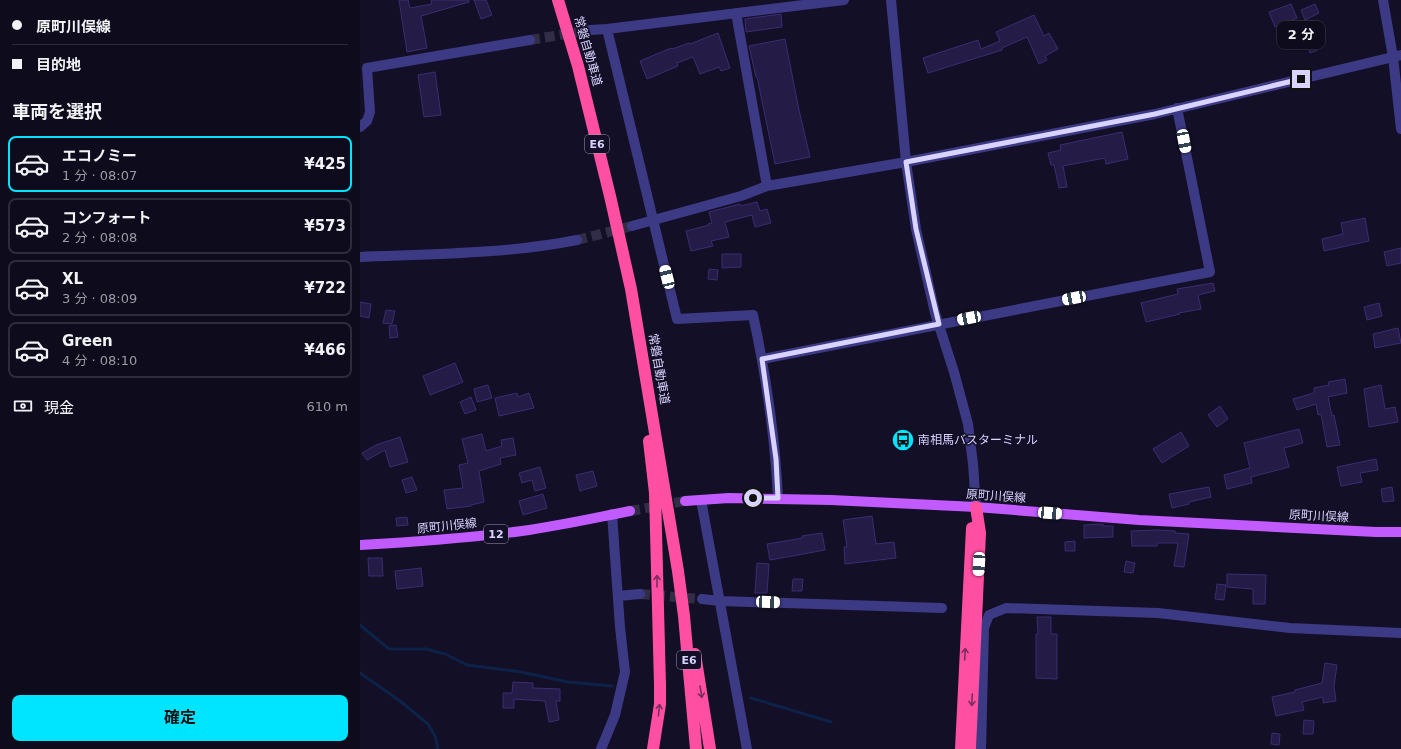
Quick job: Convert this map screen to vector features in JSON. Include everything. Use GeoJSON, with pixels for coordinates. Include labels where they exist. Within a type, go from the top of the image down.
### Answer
{"type":"FeatureCollection","features":[{"type":"Feature","properties":{"kind":"highway","name":"常磐自動車道"},"geometry":{"type":"LineString","coordinates":[[558,0],[578,66],[631,289],[678,571],[687,644],[696,749]]}},
{"type":"Feature","properties":{"kind":"highway"},"geometry":{"type":"LineString","coordinates":[[631,289],[634,338],[646,415],[655,493],[660,704],[654,749]]}},
{"type":"Feature","properties":{"kind":"highway"},"geometry":{"type":"LineString","coordinates":[[961,749],[972,532],[976,507]]}},
{"type":"Feature","properties":{"kind":"highway"},"geometry":{"type":"LineString","coordinates":[[970,749],[980,533],[976,507]]}},
{"type":"Feature","properties":{"kind":"highway"},"geometry":{"type":"LineString","coordinates":[[678,571],[696,656],[710,749]]}},
{"type":"Feature","properties":{"kind":"main road","name":"原町川俣線"},"geometry":{"type":"LineString","coordinates":[[685,501],[729,498],[778,498],[976,507],[1139,520],[1401,532]]}},
{"type":"Feature","properties":{"kind":"main road","name":"原町川俣線"},"geometry":{"type":"LineString","coordinates":[[360,545],[431,541],[521,531],[572,523],[630,511]]}},
{"type":"Feature","properties":{"kind":"street"},"geometry":{"type":"LineString","coordinates":[[590,30],[844,0]]}},
{"type":"Feature","properties":{"kind":"street"},"geometry":{"type":"LineString","coordinates":[[891,0],[906,162],[916,229],[939,324],[968,424],[976,507]]}},
{"type":"Feature","properties":{"kind":"street"},"geometry":{"type":"LineString","coordinates":[[1383,0],[1397,56],[1401,129]]}},
{"type":"Feature","properties":{"kind":"street"},"geometry":{"type":"LineString","coordinates":[[736,13],[768,186]]}},
{"type":"Feature","properties":{"kind":"street"},"geometry":{"type":"LineString","coordinates":[[607,29],[677,320],[753,315],[762,359],[776,459],[778,498]]}},
{"type":"Feature","properties":{"kind":"street"},"geometry":{"type":"LineString","coordinates":[[360,127],[367,121],[370,112],[367,68],[530,40]]}},
{"type":"Feature","properties":{"kind":"street"},"geometry":{"type":"LineString","coordinates":[[632,226],[741,196],[768,186],[906,162],[1177,108],[1397,56]]}},
{"type":"Feature","properties":{"kind":"street"},"geometry":{"type":"LineString","coordinates":[[762,359],[1210,272],[1177,108]]}},
{"type":"Feature","properties":{"kind":"street"},"geometry":{"type":"LineString","coordinates":[[360,256],[435,254],[536,247],[577,240]]}},
{"type":"Feature","properties":{"kind":"street"},"geometry":{"type":"LineString","coordinates":[[701,500],[747,749]]}},
{"type":"Feature","properties":{"kind":"street"},"geometry":{"type":"LineString","coordinates":[[601,749],[615,715],[625,672],[612,514]]}},
{"type":"Feature","properties":{"kind":"street"},"geometry":{"type":"LineString","coordinates":[[618,596],[640,594]]}},
{"type":"Feature","properties":{"kind":"street"},"geometry":{"type":"LineString","coordinates":[[702,599],[720,601],[942,608]]}},
{"type":"Feature","properties":{"kind":"street"},"geometry":{"type":"LineString","coordinates":[[981,749],[984,628],[989,615],[1006,608],[1158,613],[1290,628],[1401,633]]}},
{"type":"Feature","properties":{"kind":"building"},"geometry":{"type":"Polygon","coordinates":[[[399,0],[408,0],[410,8],[432,4],[431,0],[469,0],[469,2],[421,16],[427,48],[407,52],[399,0]]]}},
{"type":"Feature","properties":{"kind":"building"},"geometry":{"type":"Polygon","coordinates":[[[474,0],[486,0],[492,15],[481,19],[474,0]]]}},
{"type":"Feature","properties":{"kind":"building"},"geometry":{"type":"Polygon","coordinates":[[[1291,4],[1297,18],[1275,27],[1269,12],[1291,4]]]}},
{"type":"Feature","properties":{"kind":"building"},"geometry":{"type":"Polygon","coordinates":[[[1315,4],[1319,13],[1305,20],[1301,10],[1315,4]]]}},
{"type":"Feature","properties":{"kind":"building"},"geometry":{"type":"Polygon","coordinates":[[[781,14],[782,27],[746,32],[745,19],[781,14]]]}},
{"type":"Feature","properties":{"kind":"building"},"geometry":{"type":"Polygon","coordinates":[[[1034,15],[1044,36],[1049,33],[1058,49],[1045,56],[1047,60],[1039,64],[1027,37],[1002,48],[1002,50],[928,73],[923,58],[978,40],[981,49],[1000,41],[996,32],[1034,15]]]}},
{"type":"Feature","properties":{"kind":"building"},"geometry":{"type":"Polygon","coordinates":[[[718,33],[730,68],[721,71],[719,67],[700,74],[693,57],[677,63],[678,66],[647,79],[640,61],[671,48],[690,44],[718,33]]]}},
{"type":"Feature","properties":{"kind":"building"},"geometry":{"type":"Polygon","coordinates":[[[1314,37],[1318,50],[1310,53],[1305,39],[1314,37]]]}},
{"type":"Feature","properties":{"kind":"building"},"geometry":{"type":"Polygon","coordinates":[[[785,39],[810,157],[775,164],[749,46],[785,39]]]}},
{"type":"Feature","properties":{"kind":"building"},"geometry":{"type":"Polygon","coordinates":[[[435,72],[441,115],[424,117],[418,75],[435,72]]]}},
{"type":"Feature","properties":{"kind":"building"},"geometry":{"type":"Polygon","coordinates":[[[1122,132],[1128,159],[1106,164],[1105,158],[1063,166],[1067,187],[1059,188],[1054,165],[1051,165],[1048,153],[1061,150],[1060,145],[1122,132]]]}},
{"type":"Feature","properties":{"kind":"building"},"geometry":{"type":"Polygon","coordinates":[[[757,202],[760,211],[767,209],[771,223],[755,227],[752,215],[725,222],[729,237],[711,241],[713,246],[691,251],[686,231],[712,223],[709,212],[740,204],[741,206],[757,202]]]}},
{"type":"Feature","properties":{"kind":"building"},"geometry":{"type":"Polygon","coordinates":[[[1365,218],[1369,241],[1324,251],[1322,239],[1343,234],[1341,223],[1365,218]]]}},
{"type":"Feature","properties":{"kind":"building"},"geometry":{"type":"Polygon","coordinates":[[[1401,248],[1401,263],[1387,266],[1384,252],[1401,248]]]}},
{"type":"Feature","properties":{"kind":"building"},"geometry":{"type":"Polygon","coordinates":[[[722,254],[741,254],[741,267],[722,268],[722,254]]]}},
{"type":"Feature","properties":{"kind":"building"},"geometry":{"type":"Polygon","coordinates":[[[709,269],[718,270],[717,280],[708,279],[709,269]]]}},
{"type":"Feature","properties":{"kind":"building"},"geometry":{"type":"Polygon","coordinates":[[[1213,283],[1215,291],[1198,295],[1201,309],[1146,322],[1141,303],[1178,294],[1177,289],[1213,283]]]}},
{"type":"Feature","properties":{"kind":"building"},"geometry":{"type":"Polygon","coordinates":[[[360,302],[371,304],[369,318],[360,316],[360,302]]]}},
{"type":"Feature","properties":{"kind":"building"},"geometry":{"type":"Polygon","coordinates":[[[1379,303],[1382,316],[1367,320],[1364,307],[1379,303]]]}},
{"type":"Feature","properties":{"kind":"building"},"geometry":{"type":"Polygon","coordinates":[[[386,310],[395,311],[392,324],[383,323],[386,310]]]}},
{"type":"Feature","properties":{"kind":"building"},"geometry":{"type":"Polygon","coordinates":[[[396,325],[398,337],[390,338],[389,326],[396,325]]]}},
{"type":"Feature","properties":{"kind":"building"},"geometry":{"type":"Polygon","coordinates":[[[1398,328],[1401,343],[1375,348],[1373,334],[1398,328]]]}},
{"type":"Feature","properties":{"kind":"building"},"geometry":{"type":"Polygon","coordinates":[[[455,363],[463,382],[430,395],[423,376],[455,363]]]}},
{"type":"Feature","properties":{"kind":"building"},"geometry":{"type":"Polygon","coordinates":[[[1345,379],[1347,393],[1328,397],[1332,416],[1334,415],[1340,445],[1327,447],[1321,414],[1318,415],[1316,404],[1297,410],[1293,399],[1314,393],[1314,388],[1329,385],[1328,382],[1345,379]]]}},
{"type":"Feature","properties":{"kind":"building"},"geometry":{"type":"Polygon","coordinates":[[[488,385],[492,398],[477,402],[474,389],[488,385]]]}},
{"type":"Feature","properties":{"kind":"building"},"geometry":{"type":"Polygon","coordinates":[[[1381,385],[1385,409],[1395,407],[1398,422],[1369,427],[1364,389],[1381,385]]]}},
{"type":"Feature","properties":{"kind":"building"},"geometry":{"type":"Polygon","coordinates":[[[517,393],[518,397],[529,393],[534,408],[499,416],[495,398],[517,393]]]}},
{"type":"Feature","properties":{"kind":"building"},"geometry":{"type":"Polygon","coordinates":[[[471,397],[476,410],[465,414],[460,402],[471,397]]]}},
{"type":"Feature","properties":{"kind":"building"},"geometry":{"type":"Polygon","coordinates":[[[1220,406],[1228,419],[1217,427],[1208,415],[1220,406]]]}},
{"type":"Feature","properties":{"kind":"building"},"geometry":{"type":"Polygon","coordinates":[[[1299,429],[1303,443],[1284,448],[1289,467],[1251,477],[1252,483],[1227,489],[1224,475],[1250,468],[1244,443],[1299,429]]]}},
{"type":"Feature","properties":{"kind":"building"},"geometry":{"type":"Polygon","coordinates":[[[1181,432],[1189,446],[1162,463],[1153,449],[1181,432]]]}},
{"type":"Feature","properties":{"kind":"building"},"geometry":{"type":"Polygon","coordinates":[[[482,434],[486,451],[502,446],[501,440],[513,438],[516,455],[500,458],[501,464],[479,471],[484,502],[471,506],[447,509],[444,490],[463,488],[459,465],[468,463],[462,439],[482,434]]]}},
{"type":"Feature","properties":{"kind":"building"},"geometry":{"type":"Polygon","coordinates":[[[400,437],[408,462],[390,467],[385,450],[367,460],[362,453],[376,445],[400,437]]]}},
{"type":"Feature","properties":{"kind":"building"},"geometry":{"type":"Polygon","coordinates":[[[1376,459],[1378,470],[1360,473],[1362,482],[1341,486],[1337,467],[1376,459]]]}},
{"type":"Feature","properties":{"kind":"building"},"geometry":{"type":"Polygon","coordinates":[[[540,467],[546,488],[535,491],[532,480],[522,483],[519,473],[540,467]]]}},
{"type":"Feature","properties":{"kind":"building"},"geometry":{"type":"Polygon","coordinates":[[[593,471],[597,486],[580,491],[576,475],[593,471]]]}},
{"type":"Feature","properties":{"kind":"building"},"geometry":{"type":"Polygon","coordinates":[[[412,477],[417,490],[406,493],[402,480],[412,477]]]}},
{"type":"Feature","properties":{"kind":"building"},"geometry":{"type":"Polygon","coordinates":[[[1209,487],[1211,497],[1172,508],[1169,494],[1209,487]]]}},
{"type":"Feature","properties":{"kind":"building"},"geometry":{"type":"Polygon","coordinates":[[[1392,487],[1394,501],[1383,502],[1381,489],[1392,487]]]}},
{"type":"Feature","properties":{"kind":"building"},"geometry":{"type":"Polygon","coordinates":[[[543,494],[547,508],[523,515],[519,501],[543,494]]]}},
{"type":"Feature","properties":{"kind":"building"},"geometry":{"type":"Polygon","coordinates":[[[872,516],[876,544],[894,542],[896,558],[845,564],[844,547],[847,547],[843,520],[872,516]]]}},
{"type":"Feature","properties":{"kind":"building"},"geometry":{"type":"Polygon","coordinates":[[[407,517],[408,525],[397,526],[396,518],[407,517]]]}},
{"type":"Feature","properties":{"kind":"building"},"geometry":{"type":"Polygon","coordinates":[[[1103,524],[1103,526],[1113,526],[1113,537],[1084,538],[1084,525],[1103,524]]]}},
{"type":"Feature","properties":{"kind":"building"},"geometry":{"type":"Polygon","coordinates":[[[1131,531],[1175,531],[1175,533],[1189,534],[1184,567],[1174,566],[1178,543],[1157,543],[1157,546],[1132,546],[1131,531]]]}},
{"type":"Feature","properties":{"kind":"building"},"geometry":{"type":"Polygon","coordinates":[[[822,533],[825,550],[770,560],[767,544],[822,533]]]}},
{"type":"Feature","properties":{"kind":"building"},"geometry":{"type":"Polygon","coordinates":[[[1075,541],[1075,551],[1065,551],[1065,542],[1075,541]]]}},
{"type":"Feature","properties":{"kind":"building"},"geometry":{"type":"Polygon","coordinates":[[[368,558],[382,558],[383,576],[369,576],[368,558]]]}},
{"type":"Feature","properties":{"kind":"building"},"geometry":{"type":"Polygon","coordinates":[[[1126,561],[1135,563],[1133,573],[1124,572],[1126,561]]]}},
{"type":"Feature","properties":{"kind":"building"},"geometry":{"type":"Polygon","coordinates":[[[757,563],[769,564],[767,593],[755,593],[757,563]]]}},
{"type":"Feature","properties":{"kind":"building"},"geometry":{"type":"Polygon","coordinates":[[[421,568],[423,586],[397,589],[395,571],[421,568]]]}},
{"type":"Feature","properties":{"kind":"building"},"geometry":{"type":"Polygon","coordinates":[[[1227,574],[1266,575],[1265,604],[1253,604],[1253,589],[1227,587],[1227,574]]]}},
{"type":"Feature","properties":{"kind":"building"},"geometry":{"type":"Polygon","coordinates":[[[793,579],[803,579],[802,591],[792,591],[793,579]]]}},
{"type":"Feature","properties":{"kind":"building"},"geometry":{"type":"Polygon","coordinates":[[[1217,584],[1226,585],[1224,600],[1215,599],[1217,584]]]}},
{"type":"Feature","properties":{"kind":"building"},"geometry":{"type":"Polygon","coordinates":[[[1037,617],[1051,617],[1051,634],[1057,634],[1057,679],[1036,678],[1036,634],[1038,634],[1037,617]]]}},
{"type":"Feature","properties":{"kind":"building"},"geometry":{"type":"Polygon","coordinates":[[[1325,663],[1337,665],[1334,686],[1336,701],[1323,703],[1323,697],[1302,702],[1304,710],[1276,716],[1272,697],[1295,692],[1295,690],[1322,683],[1325,663]]]}},
{"type":"Feature","properties":{"kind":"building"},"geometry":{"type":"Polygon","coordinates":[[[513,682],[533,683],[533,688],[560,689],[560,701],[556,701],[559,720],[549,722],[545,701],[514,699],[514,708],[503,708],[503,693],[512,693],[513,682]]]}},
{"type":"Feature","properties":{"kind":"building"},"geometry":{"type":"Polygon","coordinates":[[[1304,720],[1314,721],[1313,734],[1303,734],[1304,720]]]}},
{"type":"Feature","properties":{"kind":"building"},"geometry":{"type":"Polygon","coordinates":[[[1272,733],[1280,734],[1279,745],[1271,744],[1272,733]]]}},
{"type":"Feature","properties":{"kind":"waterway"},"geometry":{"type":"LineString","coordinates":[[360,625],[389,649],[426,649],[445,654],[467,665],[521,672],[568,682],[612,686]]}},
{"type":"Feature","properties":{"kind":"waterway"},"geometry":{"type":"LineString","coordinates":[[360,673],[400,701],[428,724],[435,736],[438,749]]}},
{"type":"Feature","properties":{"kind":"waterway"},"geometry":{"type":"LineString","coordinates":[[751,698],[831,722]]}},
{"type":"Feature","properties":{"kind":"tunnel"},"geometry":{"type":"LineString","coordinates":[[530,40],[590,30]]}},
{"type":"Feature","properties":{"kind":"tunnel"},"geometry":{"type":"LineString","coordinates":[[577,240],[632,226]]}},
{"type":"Feature","properties":{"kind":"tunnel"},"geometry":{"type":"LineString","coordinates":[[630,511],[685,501]]}},
{"type":"Feature","properties":{"kind":"tunnel"},"geometry":{"type":"LineString","coordinates":[[640,594],[702,599]]}},
{"type":"Feature","properties":{"kind":"place","name":"南相馬バスターミナル"},"geometry":{"type":"Point","coordinates":[903,440]}},
{"type":"Feature","properties":{"kind":"route"},"geometry":{"type":"LineString","coordinates":[[753,498],[778,498],[776,459],[762,359],[939,324],[935,313],[916,229],[906,162],[1155,114],[1301,79]]}}]}
